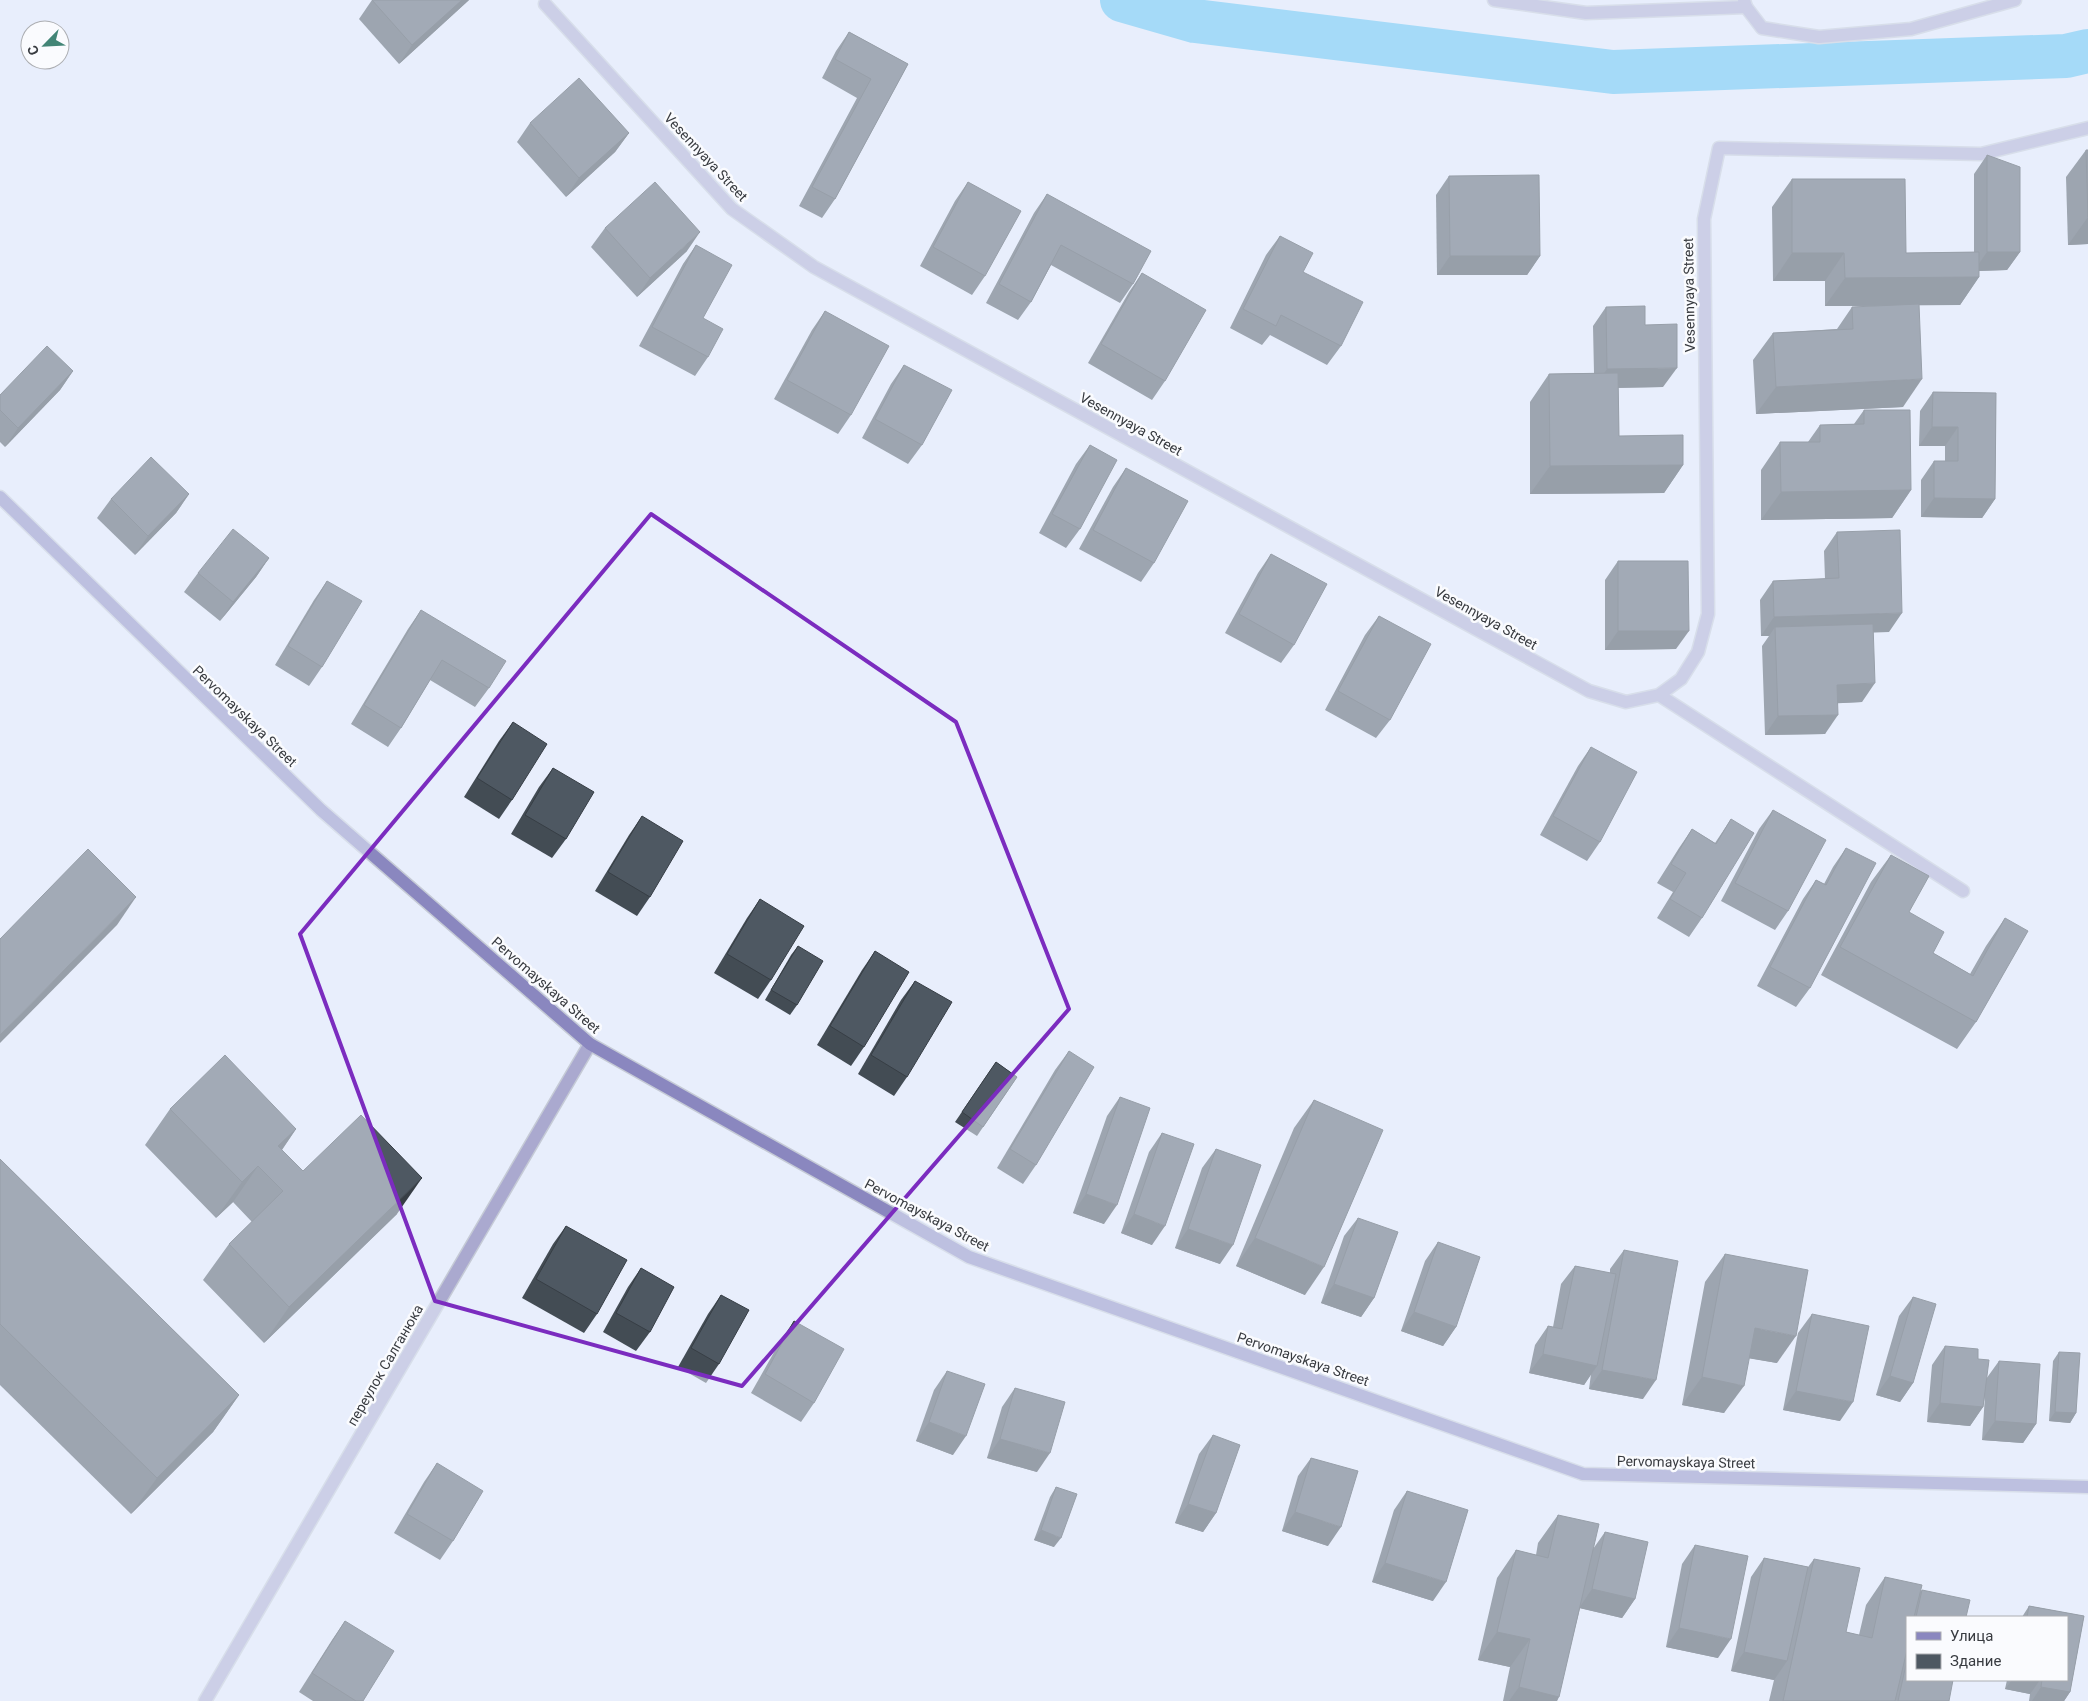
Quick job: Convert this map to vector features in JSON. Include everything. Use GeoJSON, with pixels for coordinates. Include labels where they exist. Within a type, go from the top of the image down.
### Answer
{"type":"FeatureCollection","features":[{"type":"Feature","properties":{"kind":"main road","name":"Pervomayskaya Street"},"geometry":{"type":"LineString","coordinates":[[0,498],[321,810],[590,1044],[969,1257],[1584,1474],[2088,1487]]}},
{"type":"Feature","properties":{"kind":"street"},"geometry":{"type":"LineString","coordinates":[[1494,0],[1586,14],[1745,4],[1762,28],[1819,37],[1911,29],[2015,0]]}},
{"type":"Feature","properties":{"kind":"street","name":"Vesennyaya Street"},"geometry":{"type":"LineString","coordinates":[[546,4],[732,209],[814,267],[1589,691],[1626,702],[1659,695],[1681,679],[1698,652],[1708,614],[1704,219],[1719,148],[1981,154],[2088,128]]}},
{"type":"Feature","properties":{"kind":"street"},"geometry":{"type":"LineString","coordinates":[[1659,695],[1963,891]]}},
{"type":"Feature","properties":{"kind":"street","name":"переулок Салганюка"},"geometry":{"type":"LineString","coordinates":[[205,1701],[590,1044]]}},
{"type":"Feature","properties":{"kind":"highlighted area"},"geometry":{"type":"Polygon","coordinates":[[[651,514],[956,722],[1069,1009],[742,1386],[435,1301],[300,934],[651,514]]]}},
{"type":"Feature","properties":{"kind":"building"},"geometry":{"type":"Polygon","coordinates":[[[372,0],[462,0],[412,45],[372,0]]]}},
{"type":"Feature","properties":{"kind":"building"},"geometry":{"type":"Polygon","coordinates":[[[849,32],[908,64],[835,199],[812,187],[871,79],[835,59],[849,32]]]}},
{"type":"Feature","properties":{"kind":"building"},"geometry":{"type":"Polygon","coordinates":[[[579,78],[629,133],[579,178],[530,123],[579,78]]]}},
{"type":"Feature","properties":{"kind":"building"},"geometry":{"type":"Polygon","coordinates":[[[2086,150],[2088,150],[2088,217],[2086,150]]]}},
{"type":"Feature","properties":{"kind":"building"},"geometry":{"type":"Polygon","coordinates":[[[1987,155],[2020,167],[2020,252],[1987,252],[1987,155]]]}},
{"type":"Feature","properties":{"kind":"building"},"geometry":{"type":"Polygon","coordinates":[[[1539,175],[1540,256],[1450,256],[1449,176],[1539,175]]]}},
{"type":"Feature","properties":{"kind":"building"},"geometry":{"type":"Polygon","coordinates":[[[1792,179],[1905,179],[1906,253],[1979,252],[1979,277],[1845,278],[1844,253],[1792,253],[1792,179]]]}},
{"type":"Feature","properties":{"kind":"building"},"geometry":{"type":"Polygon","coordinates":[[[655,182],[700,232],[650,278],[605,228],[655,182]]]}},
{"type":"Feature","properties":{"kind":"building"},"geometry":{"type":"Polygon","coordinates":[[[968,182],[1021,211],[985,276],[933,247],[968,182]]]}},
{"type":"Feature","properties":{"kind":"building"},"geometry":{"type":"Polygon","coordinates":[[[1047,194],[1151,251],[1133,284],[1061,245],[1031,302],[999,284],[1047,194]]]}},
{"type":"Feature","properties":{"kind":"building"},"geometry":{"type":"Polygon","coordinates":[[[1280,236],[1313,253],[1303,272],[1363,302],[1341,346],[1281,315],[1276,326],[1243,309],[1280,236]]]}},
{"type":"Feature","properties":{"kind":"building"},"geometry":{"type":"Polygon","coordinates":[[[696,245],[732,265],[703,318],[723,329],[708,357],[652,327],[696,245]]]}},
{"type":"Feature","properties":{"kind":"building"},"geometry":{"type":"Polygon","coordinates":[[[1142,273],[1206,310],[1165,381],[1101,344],[1142,273]]]}},
{"type":"Feature","properties":{"kind":"building"},"geometry":{"type":"Polygon","coordinates":[[[1919,304],[1922,379],[1776,387],[1773,333],[1853,329],[1852,307],[1919,304]]]}},
{"type":"Feature","properties":{"kind":"building"},"geometry":{"type":"Polygon","coordinates":[[[1645,306],[1645,325],[1677,324],[1677,368],[1607,369],[1606,307],[1645,306]]]}},
{"type":"Feature","properties":{"kind":"building"},"geometry":{"type":"Polygon","coordinates":[[[825,311],[889,346],[851,415],[787,380],[825,311]]]}},
{"type":"Feature","properties":{"kind":"building"},"geometry":{"type":"Polygon","coordinates":[[[47,346],[73,371],[18,428],[0,410],[0,395],[47,346]]]}},
{"type":"Feature","properties":{"kind":"building"},"geometry":{"type":"Polygon","coordinates":[[[904,365],[952,390],[922,445],[875,419],[904,365]]]}},
{"type":"Feature","properties":{"kind":"building"},"geometry":{"type":"Polygon","coordinates":[[[1618,373],[1619,436],[1683,435],[1683,465],[1550,466],[1549,374],[1618,373]]]}},
{"type":"Feature","properties":{"kind":"building"},"geometry":{"type":"Polygon","coordinates":[[[1933,392],[1996,393],[1995,499],[1934,498],[1934,461],[1958,461],[1958,427],[1932,427],[1933,392]]]}},
{"type":"Feature","properties":{"kind":"building"},"geometry":{"type":"Polygon","coordinates":[[[1864,410],[1910,410],[1911,490],[1781,492],[1780,442],[1820,442],[1820,425],[1864,424],[1864,410]]]}},
{"type":"Feature","properties":{"kind":"building"},"geometry":{"type":"Polygon","coordinates":[[[1090,445],[1117,460],[1080,529],[1052,514],[1090,445]]]}},
{"type":"Feature","properties":{"kind":"building"},"geometry":{"type":"Polygon","coordinates":[[[151,457],[189,494],[148,536],[111,499],[151,457]]]}},
{"type":"Feature","properties":{"kind":"building"},"geometry":{"type":"Polygon","coordinates":[[[1126,468],[1188,501],[1154,563],[1093,530],[1126,468]]]}},
{"type":"Feature","properties":{"kind":"building"},"geometry":{"type":"Polygon","coordinates":[[[233,529],[269,558],[233,602],[198,573],[233,529]]]}},
{"type":"Feature","properties":{"kind":"building"},"geometry":{"type":"Polygon","coordinates":[[[1900,530],[1902,613],[1774,617],[1773,581],[1839,578],[1837,532],[1900,530]]]}},
{"type":"Feature","properties":{"kind":"building"},"geometry":{"type":"Polygon","coordinates":[[[1271,554],[1327,584],[1294,645],[1239,614],[1271,554]]]}},
{"type":"Feature","properties":{"kind":"building"},"geometry":{"type":"Polygon","coordinates":[[[1618,561],[1688,561],[1689,631],[1618,631],[1618,561]]]}},
{"type":"Feature","properties":{"kind":"building"},"geometry":{"type":"Polygon","coordinates":[[[327,581],[362,601],[322,667],[288,646],[327,581]]]}},
{"type":"Feature","properties":{"kind":"building"},"geometry":{"type":"Polygon","coordinates":[[[421,610],[506,661],[489,688],[442,660],[401,728],[364,705],[421,610]]]}},
{"type":"Feature","properties":{"kind":"building"},"geometry":{"type":"Polygon","coordinates":[[[1379,616],[1431,644],[1390,720],[1338,691],[1379,616]]]}},
{"type":"Feature","properties":{"kind":"building"},"geometry":{"type":"Polygon","coordinates":[[[1873,624],[1875,683],[1837,685],[1838,715],[1778,716],[1775,627],[1873,624]]]}},
{"type":"Feature","properties":{"kind":"building"},"geometry":{"type":"Polygon","coordinates":[[[513,722],[547,744],[512,800],[477,778],[513,722]]]}},
{"type":"Feature","properties":{"kind":"building"},"geometry":{"type":"Polygon","coordinates":[[[1591,747],[1637,772],[1600,842],[1553,816],[1591,747]]]}},
{"type":"Feature","properties":{"kind":"building"},"geometry":{"type":"Polygon","coordinates":[[[553,768],[594,792],[566,839],[525,815],[553,768]]]}},
{"type":"Feature","properties":{"kind":"building"},"geometry":{"type":"Polygon","coordinates":[[[1773,810],[1826,840],[1788,911],[1735,883],[1773,810]]]}},
{"type":"Feature","properties":{"kind":"building"},"geometry":{"type":"Polygon","coordinates":[[[642,816],[683,841],[650,897],[608,872],[642,816]]]}},
{"type":"Feature","properties":{"kind":"building"},"geometry":{"type":"Polygon","coordinates":[[[1731,819],[1754,833],[1702,918],[1670,899],[1686,873],[1671,864],[1692,829],[1716,844],[1731,819]]]}},
{"type":"Feature","properties":{"kind":"building"},"geometry":{"type":"Polygon","coordinates":[[[1846,848],[1876,863],[1810,988],[1770,967],[1816,880],[1826,885],[1846,848]]]}},
{"type":"Feature","properties":{"kind":"building"},"geometry":{"type":"Polygon","coordinates":[[[88,849],[136,897],[0,1035],[0,939],[88,849]]]}},
{"type":"Feature","properties":{"kind":"building"},"geometry":{"type":"Polygon","coordinates":[[[1891,855],[1929,876],[1909,912],[1944,932],[1933,953],[1973,976],[2005,918],[2028,931],[1976,1022],[1840,947],[1891,855]]]}},
{"type":"Feature","properties":{"kind":"building"},"geometry":{"type":"Polygon","coordinates":[[[760,899],[804,926],[771,980],[727,954],[760,899]]]}},
{"type":"Feature","properties":{"kind":"building"},"geometry":{"type":"Polygon","coordinates":[[[798,946],[823,961],[797,1005],[771,990],[798,946]]]}},
{"type":"Feature","properties":{"kind":"building"},"geometry":{"type":"Polygon","coordinates":[[[875,951],[909,972],[864,1047],[830,1026],[875,951]]]}},
{"type":"Feature","properties":{"kind":"building"},"geometry":{"type":"Polygon","coordinates":[[[915,981],[952,1002],[907,1077],[871,1055],[915,981]]]}},
{"type":"Feature","properties":{"kind":"building"},"geometry":{"type":"Polygon","coordinates":[[[1069,1051],[1094,1067],[1036,1165],[1010,1149],[1069,1051]]]}},
{"type":"Feature","properties":{"kind":"building"},"geometry":{"type":"Polygon","coordinates":[[[225,1055],[296,1129],[278,1146],[303,1171],[361,1115],[422,1178],[289,1307],[229,1244],[283,1191],[258,1166],[242,1182],[170,1109],[225,1055]]]}},
{"type":"Feature","properties":{"kind":"building"},"geometry":{"type":"Polygon","coordinates":[[[996,1062],[1017,1077],[983,1127],[962,1112],[996,1062]]]}},
{"type":"Feature","properties":{"kind":"building"},"geometry":{"type":"Polygon","coordinates":[[[1120,1097],[1150,1108],[1117,1205],[1086,1194],[1120,1097]]]}},
{"type":"Feature","properties":{"kind":"building"},"geometry":{"type":"Polygon","coordinates":[[[1314,1100],[1383,1130],[1324,1267],[1255,1238],[1314,1100]]]}},
{"type":"Feature","properties":{"kind":"building"},"geometry":{"type":"Polygon","coordinates":[[[1162,1133],[1194,1144],[1165,1226],[1134,1214],[1162,1133]]]}},
{"type":"Feature","properties":{"kind":"building"},"geometry":{"type":"Polygon","coordinates":[[[1216,1149],[1261,1165],[1233,1245],[1188,1229],[1216,1149]]]}},
{"type":"Feature","properties":{"kind":"building"},"geometry":{"type":"Polygon","coordinates":[[[0,1159],[239,1395],[157,1478],[0,1324],[0,1159]]]}},
{"type":"Feature","properties":{"kind":"building"},"geometry":{"type":"Polygon","coordinates":[[[1358,1218],[1398,1232],[1374,1298],[1334,1284],[1358,1218]]]}},
{"type":"Feature","properties":{"kind":"building"},"geometry":{"type":"Polygon","coordinates":[[[566,1226],[627,1260],[597,1314],[536,1279],[566,1226]]]}},
{"type":"Feature","properties":{"kind":"building"},"geometry":{"type":"Polygon","coordinates":[[[1438,1242],[1480,1257],[1456,1327],[1414,1312],[1438,1242]]]}},
{"type":"Feature","properties":{"kind":"building"},"geometry":{"type":"Polygon","coordinates":[[[1624,1250],[1678,1261],[1656,1380],[1602,1370],[1624,1250]]]}},
{"type":"Feature","properties":{"kind":"building"},"geometry":{"type":"Polygon","coordinates":[[[1725,1254],[1808,1270],[1796,1336],[1755,1328],[1744,1386],[1702,1377],[1725,1254]]]}},
{"type":"Feature","properties":{"kind":"building"},"geometry":{"type":"Polygon","coordinates":[[[1575,1266],[1616,1274],[1597,1366],[1543,1354],[1548,1326],[1562,1329],[1575,1266]]]}},
{"type":"Feature","properties":{"kind":"building"},"geometry":{"type":"Polygon","coordinates":[[[641,1268],[674,1287],[650,1332],[616,1313],[641,1268]]]}},
{"type":"Feature","properties":{"kind":"building"},"geometry":{"type":"Polygon","coordinates":[[[721,1295],[749,1310],[719,1364],[691,1348],[721,1295]]]}},
{"type":"Feature","properties":{"kind":"building"},"geometry":{"type":"Polygon","coordinates":[[[1913,1297],[1936,1304],[1913,1383],[1890,1376],[1913,1297]]]}},
{"type":"Feature","properties":{"kind":"building"},"geometry":{"type":"Polygon","coordinates":[[[1812,1314],[1869,1326],[1853,1402],[1796,1391],[1812,1314]]]}},
{"type":"Feature","properties":{"kind":"building"},"geometry":{"type":"Polygon","coordinates":[[[794,1321],[844,1349],[814,1403],[765,1374],[794,1321]]]}},
{"type":"Feature","properties":{"kind":"building"},"geometry":{"type":"Polygon","coordinates":[[[1945,1346],[1978,1349],[1978,1359],[1989,1360],[1983,1407],[1940,1403],[1945,1346]]]}},
{"type":"Feature","properties":{"kind":"building"},"geometry":{"type":"Polygon","coordinates":[[[2059,1352],[2080,1353],[2076,1413],[2055,1412],[2059,1352]]]}},
{"type":"Feature","properties":{"kind":"building"},"geometry":{"type":"Polygon","coordinates":[[[1999,1361],[2040,1364],[2036,1424],[1995,1421],[1999,1361]]]}},
{"type":"Feature","properties":{"kind":"building"},"geometry":{"type":"Polygon","coordinates":[[[947,1371],[985,1384],[966,1436],[929,1422],[947,1371]]]}},
{"type":"Feature","properties":{"kind":"building"},"geometry":{"type":"Polygon","coordinates":[[[1015,1388],[1065,1402],[1050,1453],[1000,1439],[1015,1388]]]}},
{"type":"Feature","properties":{"kind":"building"},"geometry":{"type":"Polygon","coordinates":[[[1213,1435],[1240,1445],[1216,1513],[1188,1504],[1213,1435]]]}},
{"type":"Feature","properties":{"kind":"building"},"geometry":{"type":"Polygon","coordinates":[[[1311,1458],[1358,1471],[1341,1527],[1295,1512],[1311,1458]]]}},
{"type":"Feature","properties":{"kind":"building"},"geometry":{"type":"Polygon","coordinates":[[[437,1463],[483,1491],[453,1541],[407,1514],[437,1463]]]}},
{"type":"Feature","properties":{"kind":"building"},"geometry":{"type":"Polygon","coordinates":[[[1056,1487],[1077,1494],[1061,1538],[1041,1530],[1056,1487]]]}},
{"type":"Feature","properties":{"kind":"building"},"geometry":{"type":"Polygon","coordinates":[[[1407,1491],[1468,1510],[1446,1582],[1385,1563],[1407,1491]]]}},
{"type":"Feature","properties":{"kind":"building"},"geometry":{"type":"Polygon","coordinates":[[[1558,1515],[1599,1524],[1559,1697],[1519,1687],[1530,1639],[1497,1632],[1516,1550],[1548,1558],[1558,1515]]]}},
{"type":"Feature","properties":{"kind":"building"},"geometry":{"type":"Polygon","coordinates":[[[1605,1532],[1648,1542],[1635,1599],[1592,1589],[1605,1532]]]}},
{"type":"Feature","properties":{"kind":"building"},"geometry":{"type":"Polygon","coordinates":[[[1695,1545],[1748,1556],[1731,1639],[1679,1628],[1695,1545]]]}},
{"type":"Feature","properties":{"kind":"building"},"geometry":{"type":"Polygon","coordinates":[[[1764,1558],[1808,1567],[1787,1661],[1744,1652],[1764,1558]]]}},
{"type":"Feature","properties":{"kind":"building"},"geometry":{"type":"Polygon","coordinates":[[[1814,1559],[1860,1568],[1846,1632],[1872,1638],[1885,1577],[1922,1585],[1914,1616],[1906,1616],[1906,1654],[1895,1701],[1783,1701],[1814,1559]]]}},
{"type":"Feature","properties":{"kind":"building"},"geometry":{"type":"Polygon","coordinates":[[[1922,1590],[1970,1600],[1966,1616],[1916,1616],[1922,1590]]]}},
{"type":"Feature","properties":{"kind":"building"},"geometry":{"type":"Polygon","coordinates":[[[2029,1606],[2084,1616],[2070,1692],[2041,1687],[2042,1681],[2068,1681],[2068,1616],[2027,1616],[2029,1606]]]}},
{"type":"Feature","properties":{"kind":"building"},"geometry":{"type":"Polygon","coordinates":[[[345,1621],[394,1651],[363,1701],[356,1701],[312,1673],[345,1621]]]}},
{"type":"Feature","properties":{"kind":"building"},"geometry":{"type":"Polygon","coordinates":[[[1906,1665],[1906,1681],[1953,1681],[1949,1701],[1898,1701],[1906,1665]]]}},
{"type":"Feature","properties":{"kind":"waterway"},"geometry":{"type":"LineString","coordinates":[[1122,0],[1195,21],[1613,72],[2066,56],[2088,51]]}}]}
